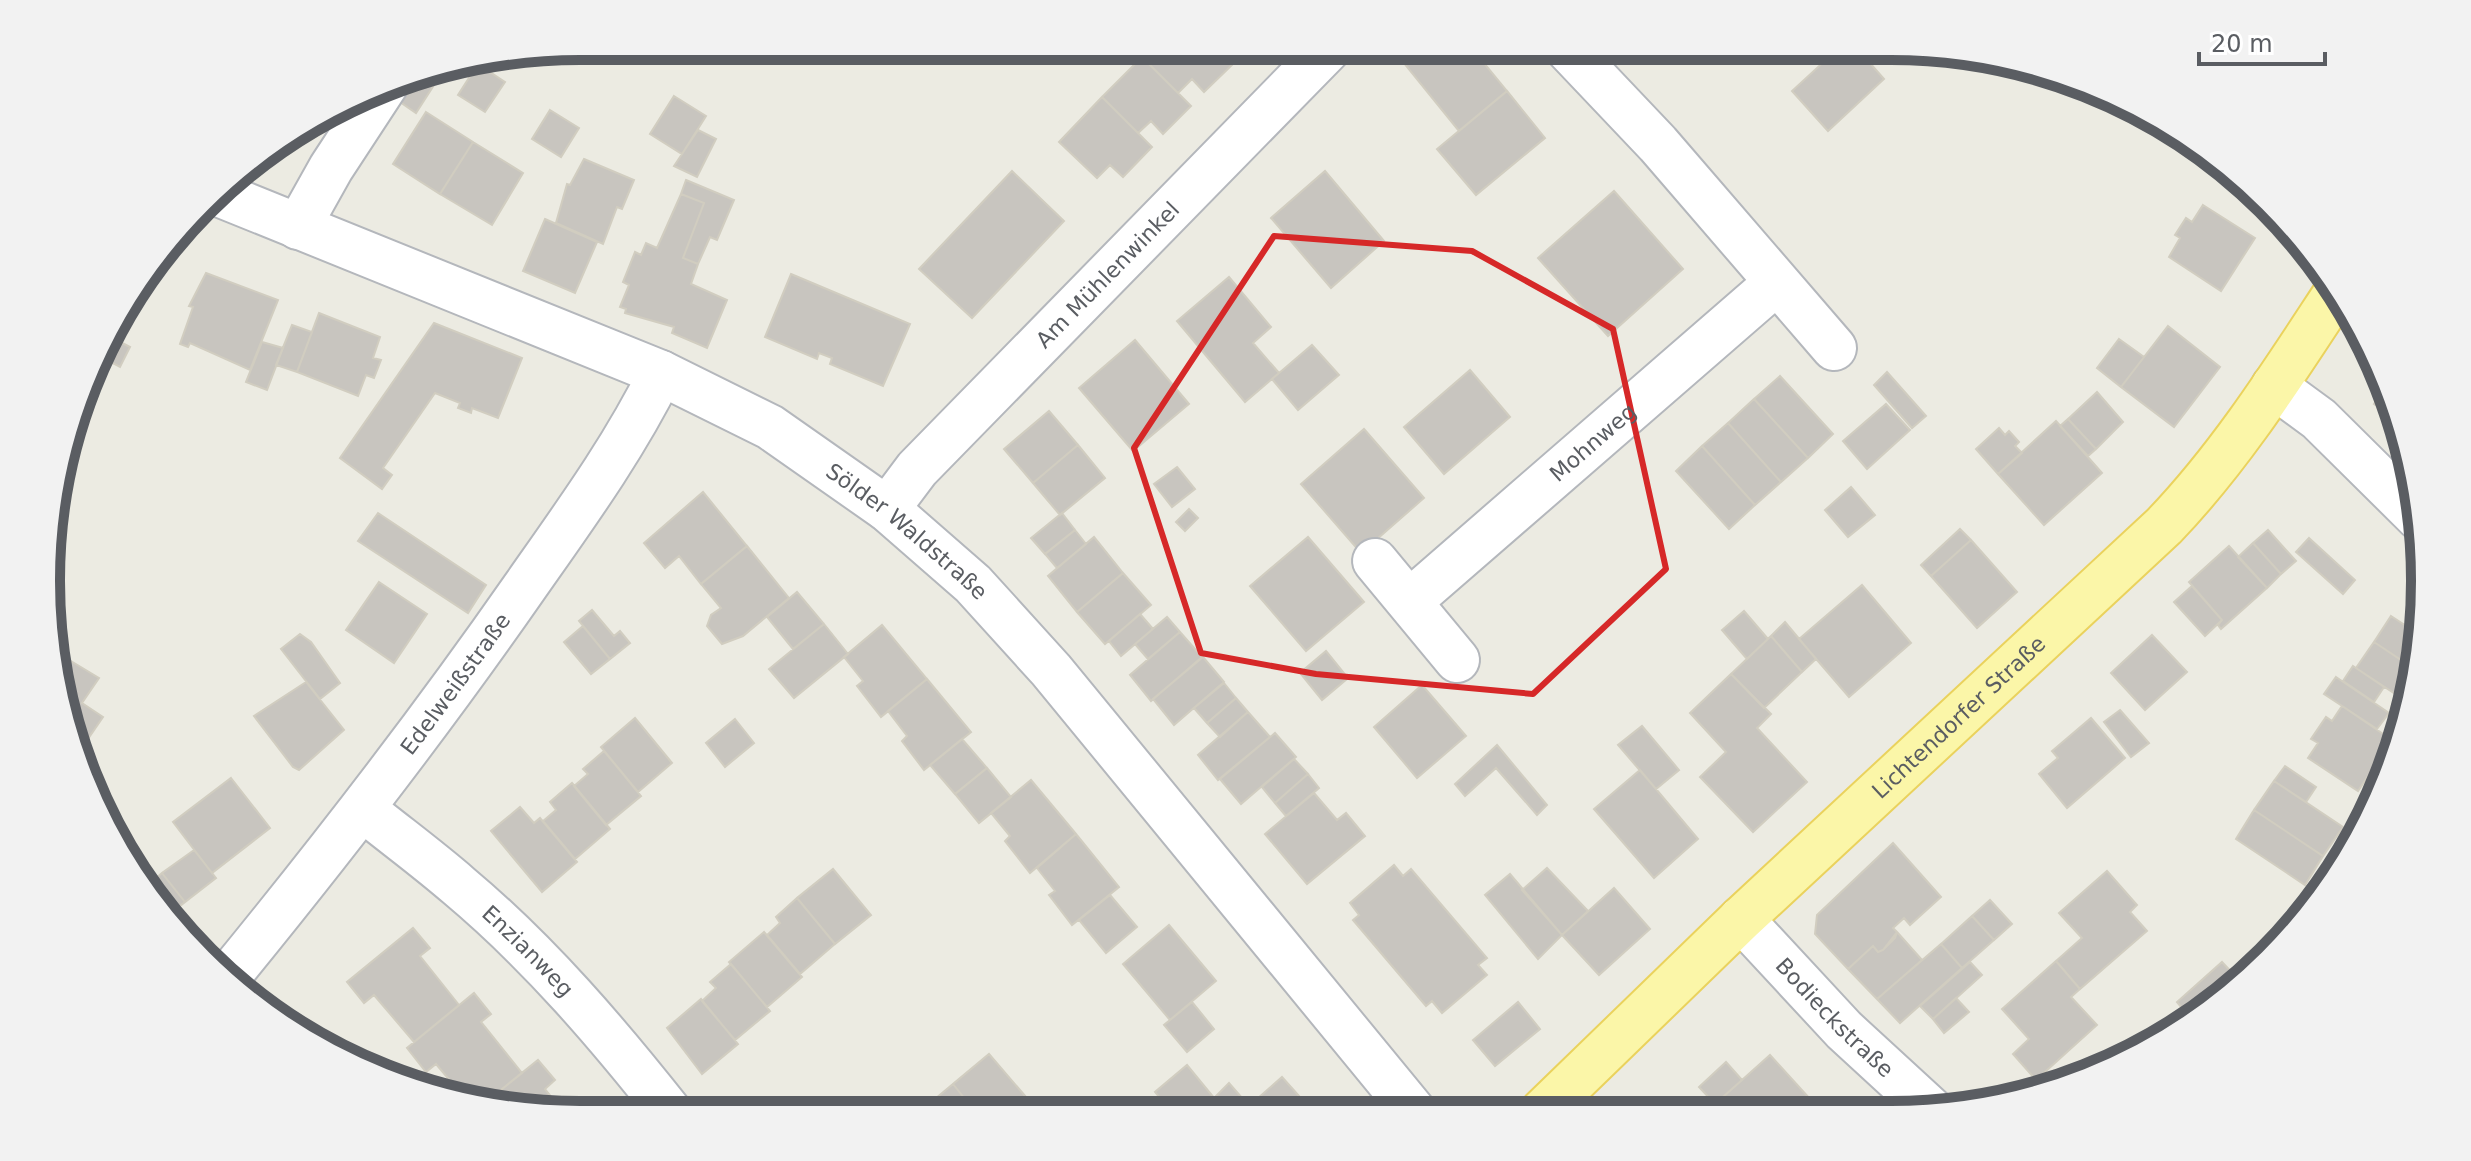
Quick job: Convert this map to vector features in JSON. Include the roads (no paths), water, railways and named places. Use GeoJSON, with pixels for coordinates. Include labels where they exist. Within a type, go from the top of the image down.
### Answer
{"type":"FeatureCollection","features":[{"type":"Feature","properties":{"kind":"main road","name":"Lichtendorfer Straße"},"geometry":{"type":"LineString","coordinates":[[1553,1101],[1741,919],[2164,526],[2201,488],[2330,302]]}},
{"type":"Feature","properties":{"kind":"street","name":"Am Mühlenwinkel"},"geometry":{"type":"LineString","coordinates":[[887,509],[917,469],[1317,60]]}},
{"type":"Feature","properties":{"kind":"street"},"geometry":{"type":"LineString","coordinates":[[1578,60],[1658,144],[1834,348]]}},
{"type":"Feature","properties":{"kind":"street"},"geometry":{"type":"LineString","coordinates":[[298,227],[331,168],[373,104]]}},
{"type":"Feature","properties":{"kind":"street","name":"Sölder Waldstraße"},"geometry":{"type":"LineString","coordinates":[[227,198],[661,373],[770,427],[887,509],[973,584],[1051,670],[1405,1101]]}},
{"type":"Feature","properties":{"kind":"street","name":"Mohnweg"},"geometry":{"type":"LineString","coordinates":[[1410,601],[1776,283]]}},
{"type":"Feature","properties":{"kind":"street","name":"Edelweißstraße"},"geometry":{"type":"LineString","coordinates":[[234,969],[452,693],[632,433],[661,373]]}},
{"type":"Feature","properties":{"kind":"street"},"geometry":{"type":"LineString","coordinates":[[2274,386],[2319,419],[2406,505]]}},
{"type":"Feature","properties":{"kind":"street"},"geometry":{"type":"LineString","coordinates":[[1375,561],[1457,660]]}},
{"type":"Feature","properties":{"kind":"street","name":"Enzianweg"},"geometry":{"type":"LineString","coordinates":[[363,809],[461,887],[536,958],[629,1060],[661,1101]]}},
{"type":"Feature","properties":{"kind":"street","name":"Bodieckstraße"},"geometry":{"type":"LineString","coordinates":[[1741,919],[1844,1030],[1920,1100]]}}]}
